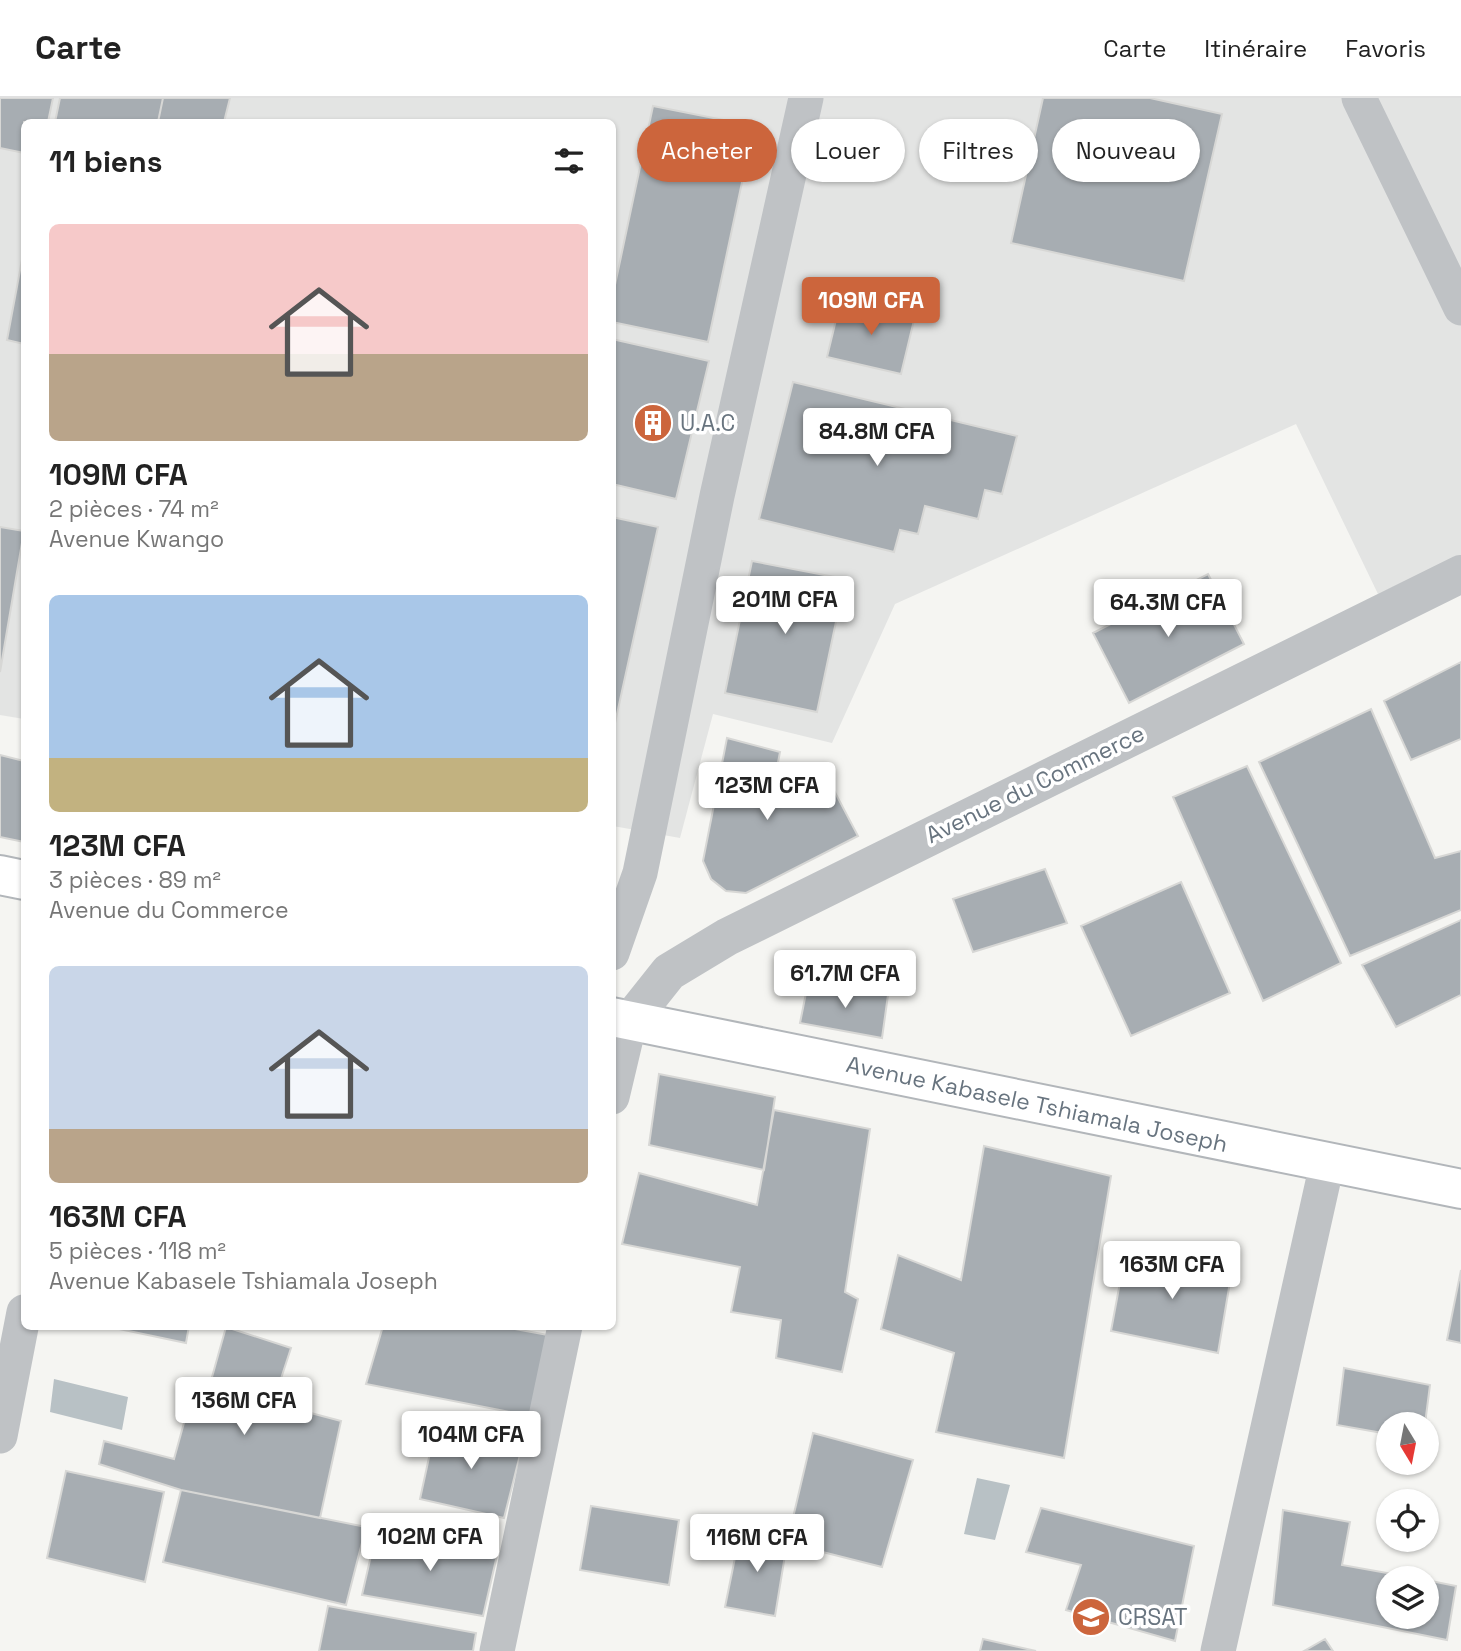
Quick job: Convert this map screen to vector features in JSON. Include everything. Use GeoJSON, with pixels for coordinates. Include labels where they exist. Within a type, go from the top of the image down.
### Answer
{"type":"FeatureCollection","features":[{"type":"Feature","properties":{"kind":"main road"},"geometry":{"type":"LineString","coordinates":[[0,875],[21,879]]}},
{"type":"Feature","properties":{"kind":"main road","name":"Avenue Kabasele Tshiamala Joseph"},"geometry":{"type":"LineString","coordinates":[[621,1019],[1461,1189]]}},
{"type":"Feature","properties":{"kind":"street"},"geometry":{"type":"LineString","coordinates":[[616,942],[640,873],[717,496],[806,98]]}},
{"type":"Feature","properties":{"kind":"street"},"geometry":{"type":"LineString","coordinates":[[1354,99],[1461,308]]}},
{"type":"Feature","properties":{"kind":"street","name":"Avenue du Commerce"},"geometry":{"type":"LineString","coordinates":[[621,1019],[669,972],[727,937],[1461,574]]}},
{"type":"Feature","properties":{"kind":"street"},"geometry":{"type":"LineString","coordinates":[[616,1062],[621,1019]]}},
{"type":"Feature","properties":{"kind":"street"},"geometry":{"type":"LineString","coordinates":[[1219,1651],[1327,1164]]}},
{"type":"Feature","properties":{"kind":"street"},"geometry":{"type":"LineString","coordinates":[[0,1436],[16,1315]]}},
{"type":"Feature","properties":{"kind":"street"},"geometry":{"type":"LineString","coordinates":[[498,1651],[564,1330]]}},
{"type":"Feature","properties":{"kind":"shaded area"},"geometry":{"type":"Polygon","coordinates":[[[0,98],[1461,98],[1461,555],[1378,594],[1296,424],[895,604],[832,743],[713,714],[680,838],[616,827],[616,119],[21,119],[21,718],[0,715],[0,98]]]}},
{"type":"Feature","properties":{"kind":"shaded area"},"geometry":{"type":"Polygon","coordinates":[[[54,1379],[128,1397],[122,1430],[50,1412],[54,1379]]]}},
{"type":"Feature","properties":{"kind":"shaded area"},"geometry":{"type":"Polygon","coordinates":[[[977,1478],[1010,1485],[995,1540],[964,1534],[977,1478]]]}},
{"type":"Feature","properties":{"kind":"building"},"geometry":{"type":"Polygon","coordinates":[[[0,98],[53,98],[49,119],[21,119],[21,152],[0,148],[0,98]]]}},
{"type":"Feature","properties":{"kind":"building"},"geometry":{"type":"Polygon","coordinates":[[[60,98],[163,98],[159,119],[56,119],[60,98]]]}},
{"type":"Feature","properties":{"kind":"building"},"geometry":{"type":"Polygon","coordinates":[[[163,98],[230,98],[225,119],[159,119],[163,98]]]}},
{"type":"Feature","properties":{"kind":"building"},"geometry":{"type":"Polygon","coordinates":[[[1043,98],[1150,98],[1222,114],[1184,281],[1011,243],[1024,182],[1038,182],[1038,121],[1043,98]]]}},
{"type":"Feature","properties":{"kind":"building"},"geometry":{"type":"Polygon","coordinates":[[[653,106],[719,119],[650,119],[653,106]]]}},
{"type":"Feature","properties":{"kind":"building"},"geometry":{"type":"Polygon","coordinates":[[[637,181],[742,182],[708,342],[616,323],[616,280],[637,181]]]}},
{"type":"Feature","properties":{"kind":"building"},"geometry":{"type":"Polygon","coordinates":[[[21,265],[21,343],[7,340],[21,265]]]}},
{"type":"Feature","properties":{"kind":"building"},"geometry":{"type":"Polygon","coordinates":[[[841,299],[915,316],[901,374],[827,357],[841,299]]]}},
{"type":"Feature","properties":{"kind":"building","name":"U.A.C"},"geometry":{"type":"Polygon","coordinates":[[[616,340],[709,361],[676,499],[616,485],[616,340]]]}},
{"type":"Feature","properties":{"kind":"building"},"geometry":{"type":"Polygon","coordinates":[[[793,382],[1017,436],[1002,494],[985,490],[978,519],[925,506],[918,534],[900,530],[894,552],[759,519],[793,382]]]}},
{"type":"Feature","properties":{"kind":"building"},"geometry":{"type":"Polygon","coordinates":[[[616,518],[658,527],[616,718],[616,518]]]}},
{"type":"Feature","properties":{"kind":"building"},"geometry":{"type":"Polygon","coordinates":[[[0,527],[21,530],[21,549],[0,672],[0,527]]]}},
{"type":"Feature","properties":{"kind":"building"},"geometry":{"type":"Polygon","coordinates":[[[752,561],[845,579],[817,712],[725,693],[752,561]]]}},
{"type":"Feature","properties":{"kind":"building"},"geometry":{"type":"Polygon","coordinates":[[[1208,574],[1244,644],[1129,703],[1093,633],[1208,574]]]}},
{"type":"Feature","properties":{"kind":"building"},"geometry":{"type":"Polygon","coordinates":[[[1461,662],[1461,739],[1411,760],[1384,701],[1461,662]]]}},
{"type":"Feature","properties":{"kind":"building"},"geometry":{"type":"Polygon","coordinates":[[[1371,709],[1435,858],[1461,851],[1461,910],[1350,956],[1259,762],[1371,709]]]}},
{"type":"Feature","properties":{"kind":"building"},"geometry":{"type":"Polygon","coordinates":[[[727,738],[780,752],[772,794],[788,801],[828,779],[858,836],[746,893],[726,891],[711,879],[703,861],[727,738]]]}},
{"type":"Feature","properties":{"kind":"building"},"geometry":{"type":"Polygon","coordinates":[[[0,755],[21,760],[21,841],[0,837],[0,755]]]}},
{"type":"Feature","properties":{"kind":"building"},"geometry":{"type":"Polygon","coordinates":[[[1247,766],[1341,963],[1263,1001],[1173,797],[1247,766]]]}},
{"type":"Feature","properties":{"kind":"building"},"geometry":{"type":"Polygon","coordinates":[[[1045,869],[1067,923],[973,952],[953,899],[1045,869]]]}},
{"type":"Feature","properties":{"kind":"building"},"geometry":{"type":"Polygon","coordinates":[[[1181,882],[1230,993],[1131,1036],[1081,926],[1181,882]]]}},
{"type":"Feature","properties":{"kind":"building"},"geometry":{"type":"Polygon","coordinates":[[[1461,920],[1461,995],[1396,1027],[1362,965],[1461,920]]]}},
{"type":"Feature","properties":{"kind":"building"},"geometry":{"type":"Polygon","coordinates":[[[808,983],[888,995],[882,1038],[800,1023],[808,983]]]}},
{"type":"Feature","properties":{"kind":"building"},"geometry":{"type":"Polygon","coordinates":[[[659,1074],[775,1097],[764,1170],[649,1145],[659,1074]]]}},
{"type":"Feature","properties":{"kind":"building"},"geometry":{"type":"Polygon","coordinates":[[[774,1110],[870,1129],[845,1292],[858,1299],[842,1372],[776,1358],[781,1320],[731,1312],[740,1267],[622,1244],[639,1173],[757,1205],[774,1110]]]}},
{"type":"Feature","properties":{"kind":"building"},"geometry":{"type":"Polygon","coordinates":[[[984,1146],[1111,1176],[1064,1458],[936,1432],[954,1353],[881,1329],[898,1255],[961,1280],[984,1146]]]}},
{"type":"Feature","properties":{"kind":"building"},"geometry":{"type":"Polygon","coordinates":[[[1126,1250],[1232,1270],[1218,1353],[1111,1331],[1126,1250]]]}},
{"type":"Feature","properties":{"kind":"building"},"geometry":{"type":"Polygon","coordinates":[[[1461,1270],[1461,1343],[1447,1340],[1461,1270]]]}},
{"type":"Feature","properties":{"kind":"building"},"geometry":{"type":"Polygon","coordinates":[[[124,1330],[188,1330],[186,1343],[124,1330]]]}},
{"type":"Feature","properties":{"kind":"building"},"geometry":{"type":"Polygon","coordinates":[[[225,1330],[235,1330],[291,1348],[273,1403],[341,1421],[320,1518],[181,1490],[99,1464],[104,1441],[174,1459],[193,1390],[207,1395],[225,1330]]]}},
{"type":"Feature","properties":{"kind":"building"},"geometry":{"type":"Polygon","coordinates":[[[382,1330],[521,1330],[548,1335],[531,1416],[366,1384],[382,1330]]]}},
{"type":"Feature","properties":{"kind":"building"},"geometry":{"type":"Polygon","coordinates":[[[1344,1368],[1430,1385],[1427,1412],[1376,1412],[1376,1432],[1337,1425],[1344,1368]]]}},
{"type":"Feature","properties":{"kind":"building"},"geometry":{"type":"Polygon","coordinates":[[[436,1425],[523,1443],[504,1518],[420,1499],[436,1425]]]}},
{"type":"Feature","properties":{"kind":"building"},"geometry":{"type":"Polygon","coordinates":[[[813,1433],[913,1460],[882,1567],[787,1543],[813,1433]]]}},
{"type":"Feature","properties":{"kind":"building"},"geometry":{"type":"Polygon","coordinates":[[[66,1471],[164,1492],[145,1582],[47,1558],[66,1471]]]}},
{"type":"Feature","properties":{"kind":"building"},"geometry":{"type":"Polygon","coordinates":[[[181,1490],[366,1527],[346,1605],[163,1562],[181,1490]]]}},
{"type":"Feature","properties":{"kind":"building"},"geometry":{"type":"Polygon","coordinates":[[[591,1506],[679,1520],[669,1585],[580,1570],[591,1506]]]}},
{"type":"Feature","properties":{"kind":"building"},"geometry":{"type":"Polygon","coordinates":[[[1041,1508],[1194,1546],[1175,1641],[1066,1610],[1081,1565],[1026,1552],[1041,1508]]]}},
{"type":"Feature","properties":{"kind":"building"},"geometry":{"type":"Polygon","coordinates":[[[1283,1510],[1350,1522],[1342,1565],[1376,1571],[1376,1626],[1273,1605],[1283,1510]]]}},
{"type":"Feature","properties":{"kind":"building"},"geometry":{"type":"Polygon","coordinates":[[[741,1528],[787,1543],[775,1616],[725,1607],[741,1528]]]}},
{"type":"Feature","properties":{"kind":"building"},"geometry":{"type":"Polygon","coordinates":[[[377,1529],[498,1551],[483,1616],[362,1595],[377,1529]]]}},
{"type":"Feature","properties":{"kind":"building"},"geometry":{"type":"Polygon","coordinates":[[[1439,1583],[1456,1586],[1447,1640],[1392,1629],[1439,1629],[1439,1583]]]}},
{"type":"Feature","properties":{"kind":"building"},"geometry":{"type":"Polygon","coordinates":[[[328,1606],[476,1633],[473,1651],[319,1651],[328,1606]]]}},
{"type":"Feature","properties":{"kind":"building"},"geometry":{"type":"Polygon","coordinates":[[[983,1639],[1036,1651],[980,1651],[983,1639]]]}},
{"type":"Feature","properties":{"kind":"building"},"geometry":{"type":"Polygon","coordinates":[[[1325,1639],[1333,1651],[1304,1651],[1325,1639]]]}},
{"type":"Feature","properties":{"kind":"place","name":"U.A.C"},"geometry":{"type":"Point","coordinates":[653,423]}},
{"type":"Feature","properties":{"kind":"place","name":"CRSAT"},"geometry":{"type":"Point","coordinates":[1091,1617]}}]}
